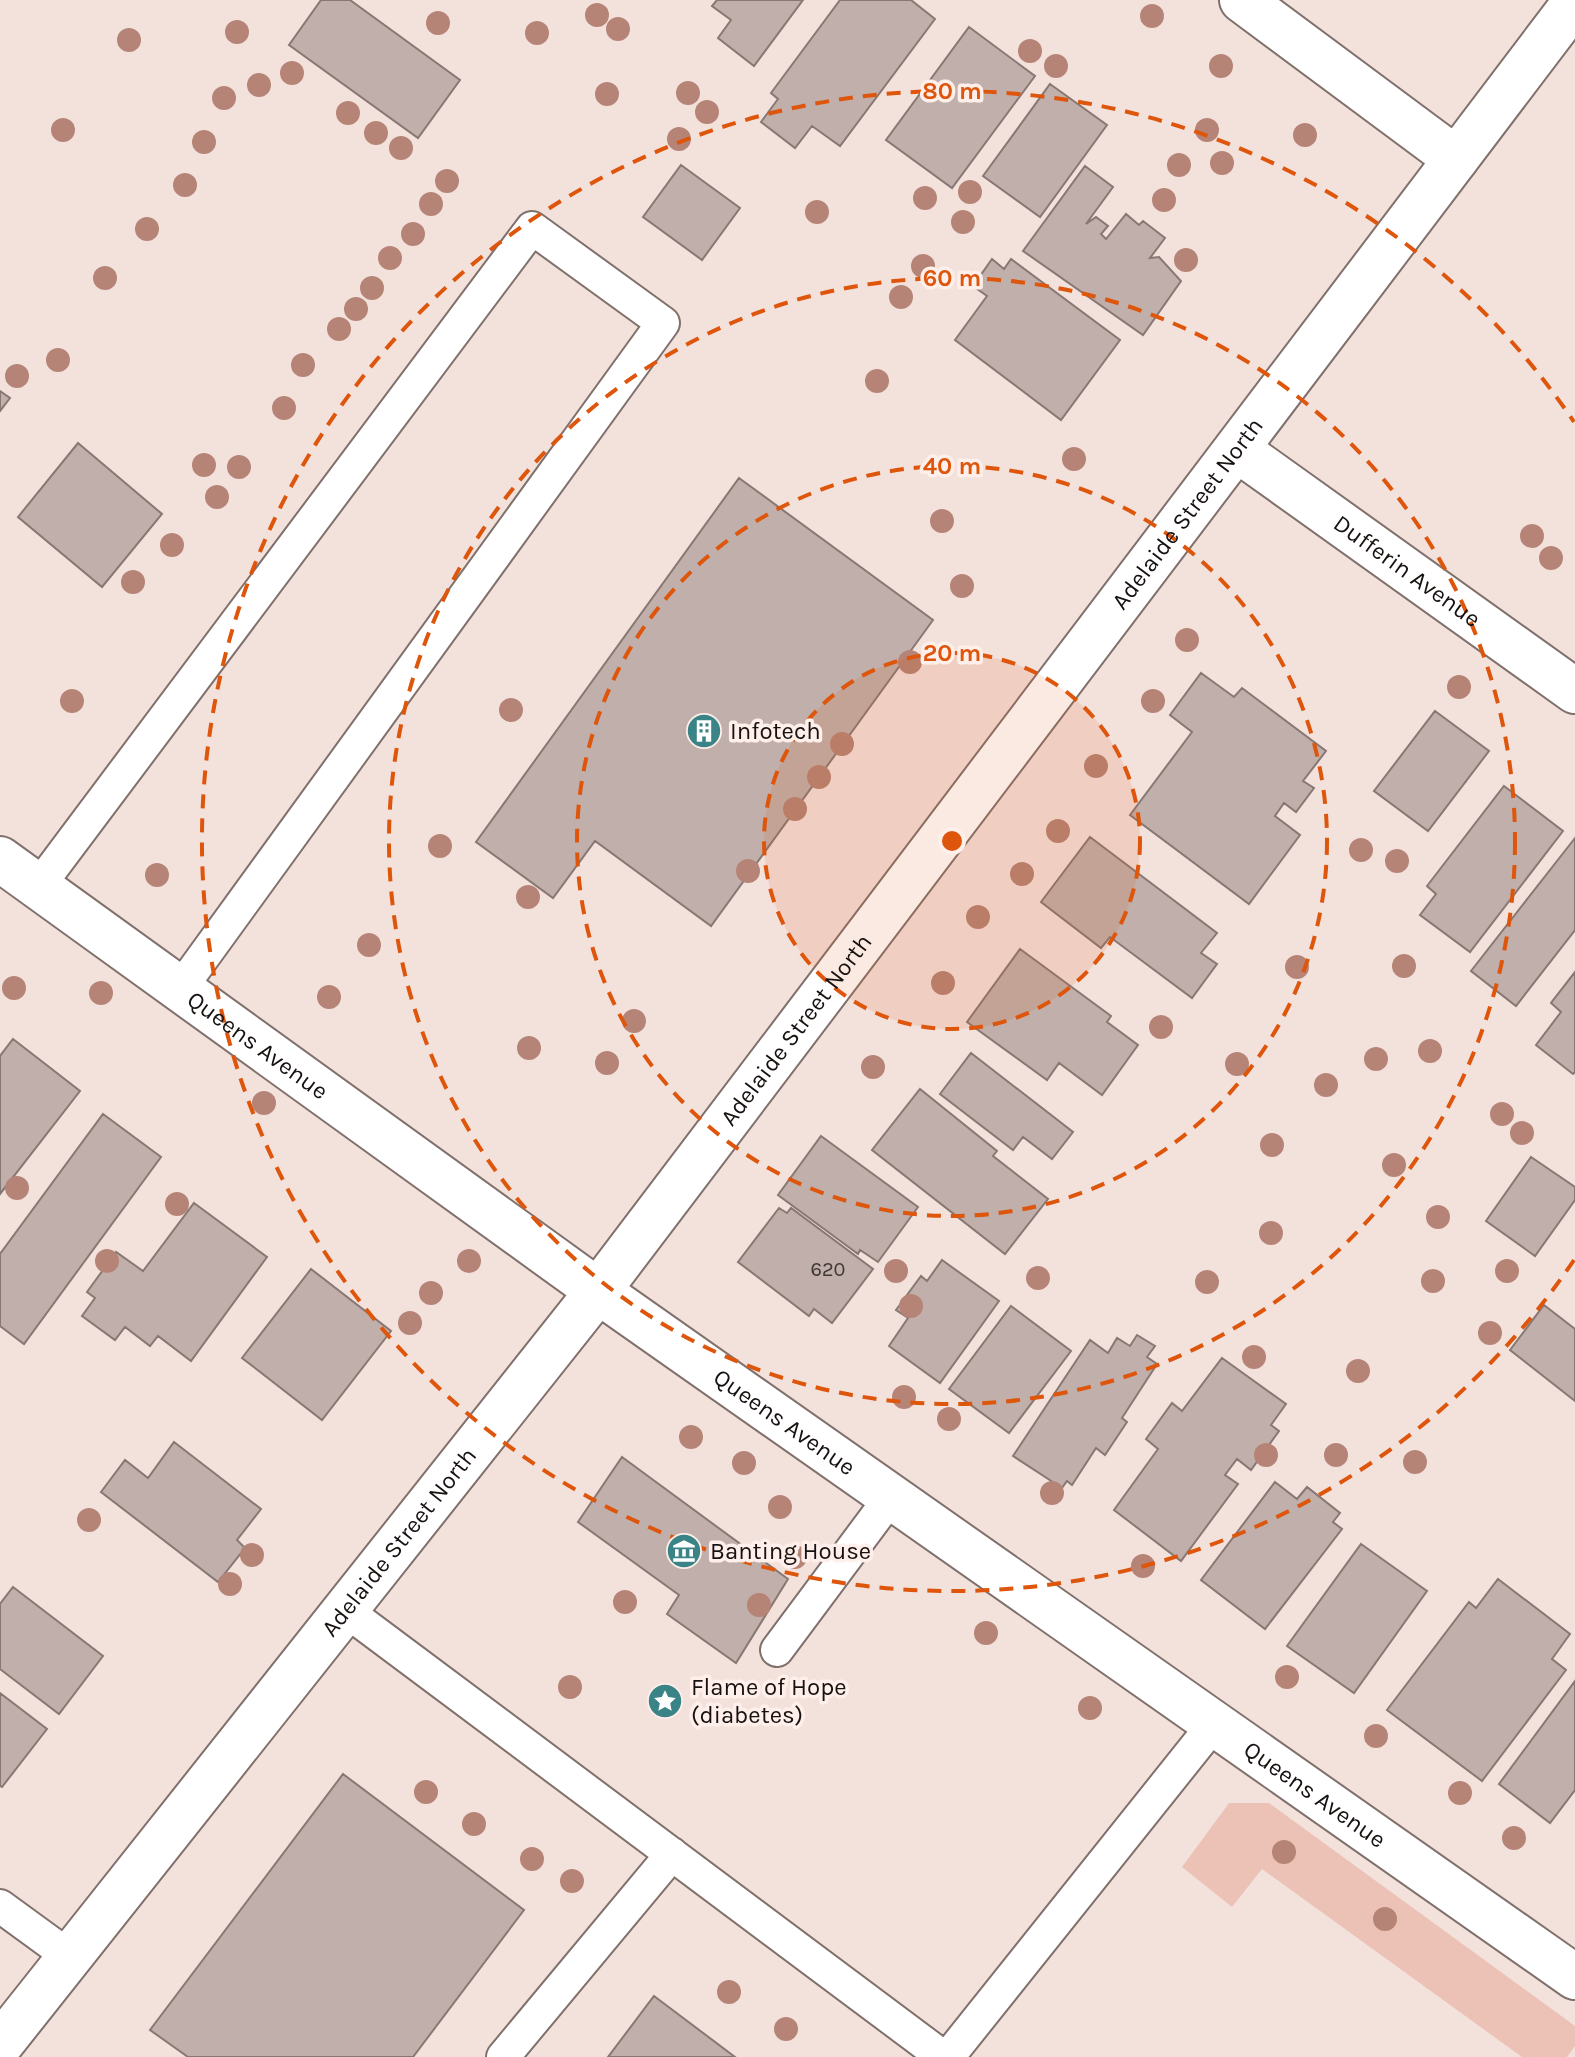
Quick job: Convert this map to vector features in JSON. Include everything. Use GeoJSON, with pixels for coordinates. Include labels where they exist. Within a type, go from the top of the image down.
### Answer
{"type":"FeatureCollection","features":[{"type":"Feature","properties":{"kind":"main road"},"geometry":{"type":"LineString","coordinates":[[1242,0],[1456,159]]}},
{"type":"Feature","properties":{"kind":"main road","name":"Adelaide Street North"},"geometry":{"type":"LineString","coordinates":[[0,2045],[598,1291],[1575,2]]}},
{"type":"Feature","properties":{"kind":"main road","name":"Dufferin Avenue"},"geometry":{"type":"LineString","coordinates":[[1238,450],[1575,691]]}},
{"type":"Feature","properties":{"kind":"main road","name":"Queens Avenue"},"geometry":{"type":"LineString","coordinates":[[0,859],[598,1291],[1575,1977]]}},
{"type":"Feature","properties":{"kind":"lane"},"geometry":{"type":"LineString","coordinates":[[38,887],[532,228],[556,245],[663,323],[180,989]]}},
{"type":"Feature","properties":{"kind":"lane"},"geometry":{"type":"LineString","coordinates":[[777,1650],[891,1497]]}},
{"type":"Feature","properties":{"kind":"lane"},"geometry":{"type":"LineString","coordinates":[[345,1610],[946,2057],[1214,1724]]}},
{"type":"Feature","properties":{"kind":"lane"},"geometry":{"type":"LineString","coordinates":[[503,2057],[672,1854]]}},
{"type":"Feature","properties":{"kind":"lane"},"geometry":{"type":"LineString","coordinates":[[0,1906],[70,1957]]}},
{"type":"Feature","properties":{"kind":"shaded area"},"geometry":{"type":"Polygon","coordinates":[[[1229,1803],[1269,1803],[1575,2026],[1575,2046],[1567,2057],[1522,2057],[1262,1869],[1232,1907],[1182,1867],[1229,1803]]]}},
{"type":"Feature","properties":{"kind":"building"},"geometry":{"type":"Polygon","coordinates":[[[321,0],[350,0],[460,80],[418,138],[289,45],[321,0]]]}},
{"type":"Feature","properties":{"kind":"building"},"geometry":{"type":"Polygon","coordinates":[[[717,0],[803,0],[754,66],[718,38],[731,20],[712,6],[717,0]]]}},
{"type":"Feature","properties":{"kind":"building"},"geometry":{"type":"Polygon","coordinates":[[[840,0],[911,0],[935,19],[840,146],[812,126],[795,148],[761,122],[778,99],[771,93],[840,0]]]}},
{"type":"Feature","properties":{"kind":"building"},"geometry":{"type":"Polygon","coordinates":[[[969,27],[1035,76],[952,188],[886,140],[969,27]]]}},
{"type":"Feature","properties":{"kind":"building"},"geometry":{"type":"Polygon","coordinates":[[[1050,84],[1107,125],[1040,217],[983,176],[1050,84]]]}},
{"type":"Feature","properties":{"kind":"building"},"geometry":{"type":"Polygon","coordinates":[[[681,165],[740,208],[702,260],[643,217],[681,165]]]}},
{"type":"Feature","properties":{"kind":"building"},"geometry":{"type":"Polygon","coordinates":[[[1085,166],[1113,187],[1086,224],[1096,217],[1108,226],[1101,234],[1106,239],[1126,214],[1139,225],[1143,221],[1165,238],[1150,258],[1159,257],[1181,281],[1143,335],[1023,251],[1085,166]]]}},
{"type":"Feature","properties":{"kind":"building"},"geometry":{"type":"Polygon","coordinates":[[[992,259],[1004,269],[1011,259],[1120,340],[1061,420],[955,340],[987,296],[973,286],[992,259]]]}},
{"type":"Feature","properties":{"kind":"building"},"geometry":{"type":"Polygon","coordinates":[[[0,391],[10,398],[0,411],[0,391]]]}},
{"type":"Feature","properties":{"kind":"building"},"geometry":{"type":"Polygon","coordinates":[[[78,443],[162,514],[102,587],[18,517],[78,443]]]}},
{"type":"Feature","properties":{"kind":"building","name":"Infotech"},"geometry":{"type":"Polygon","coordinates":[[[739,478],[933,620],[711,926],[595,841],[553,898],[476,842],[739,478]]]}},
{"type":"Feature","properties":{"kind":"building"},"geometry":{"type":"Polygon","coordinates":[[[1201,673],[1234,697],[1242,688],[1326,751],[1303,781],[1314,788],[1296,812],[1284,803],[1275,816],[1300,835],[1249,904],[1130,815],[1192,732],[1170,715],[1201,673]]]}},
{"type":"Feature","properties":{"kind":"building"},"geometry":{"type":"Polygon","coordinates":[[[1435,711],[1489,751],[1428,831],[1374,791],[1435,711]]]}},
{"type":"Feature","properties":{"kind":"building"},"geometry":{"type":"Polygon","coordinates":[[[1504,786],[1563,831],[1470,952],[1420,915],[1436,894],[1427,886],[1504,786]]]}},
{"type":"Feature","properties":{"kind":"building"},"geometry":{"type":"Polygon","coordinates":[[[1090,837],[1217,933],[1201,953],[1217,964],[1192,998],[1110,937],[1101,948],[1041,902],[1090,837]]]}},
{"type":"Feature","properties":{"kind":"building"},"geometry":{"type":"Polygon","coordinates":[[[1575,838],[1575,930],[1516,1006],[1471,971],[1575,838]]]}},
{"type":"Feature","properties":{"kind":"building"},"geometry":{"type":"Polygon","coordinates":[[[1020,949],[1111,1016],[1107,1022],[1138,1045],[1102,1095],[1059,1063],[1047,1080],[967,1022],[1020,949]]]}},
{"type":"Feature","properties":{"kind":"building"},"geometry":{"type":"Polygon","coordinates":[[[1575,972],[1573,1074],[1536,1045],[1561,1012],[1551,1003],[1575,972]]]}},
{"type":"Feature","properties":{"kind":"building"},"geometry":{"type":"Polygon","coordinates":[[[13,1039],[80,1091],[0,1194],[0,1056],[13,1039]]]}},
{"type":"Feature","properties":{"kind":"building"},"geometry":{"type":"Polygon","coordinates":[[[971,1053],[1073,1132],[1052,1159],[1023,1137],[1013,1150],[940,1094],[971,1053]]]}},
{"type":"Feature","properties":{"kind":"building"},"geometry":{"type":"Polygon","coordinates":[[[920,1089],[997,1151],[993,1156],[1048,1199],[1005,1254],[872,1150],[920,1089]]]}},
{"type":"Feature","properties":{"kind":"building"},"geometry":{"type":"Polygon","coordinates":[[[103,1114],[161,1157],[24,1344],[0,1326],[0,1254],[103,1114]]]}},
{"type":"Feature","properties":{"kind":"building"},"geometry":{"type":"Polygon","coordinates":[[[821,1136],[918,1207],[878,1262],[860,1250],[858,1254],[778,1195],[821,1136]]]}},
{"type":"Feature","properties":{"kind":"building"},"geometry":{"type":"Polygon","coordinates":[[[1531,1157],[1575,1187],[1575,1200],[1535,1256],[1486,1221],[1531,1157]]]}},
{"type":"Feature","properties":{"kind":"building"},"geometry":{"type":"Polygon","coordinates":[[[194,1203],[267,1257],[191,1361],[158,1336],[150,1346],[125,1327],[115,1340],[82,1316],[95,1298],[87,1292],[116,1252],[143,1271],[194,1203]]]}},
{"type":"Feature","properties":{"kind":"building"},"geometry":{"type":"Polygon","coordinates":[[[779,1208],[787,1213],[791,1208],[873,1269],[832,1323],[814,1309],[809,1316],[738,1262],[779,1208]]]}},
{"type":"Feature","properties":{"kind":"building"},"geometry":{"type":"Polygon","coordinates":[[[942,1260],[999,1301],[940,1383],[889,1346],[908,1318],[896,1310],[921,1276],[927,1281],[942,1260]]]}},
{"type":"Feature","properties":{"kind":"building"},"geometry":{"type":"Polygon","coordinates":[[[311,1269],[391,1331],[322,1420],[242,1358],[311,1269]]]}},
{"type":"Feature","properties":{"kind":"building"},"geometry":{"type":"Polygon","coordinates":[[[1544,1305],[1575,1329],[1575,1401],[1510,1350],[1544,1305]]]}},
{"type":"Feature","properties":{"kind":"building"},"geometry":{"type":"Polygon","coordinates":[[[1011,1306],[1071,1351],[1009,1433],[949,1389],[1011,1306]]]}},
{"type":"Feature","properties":{"kind":"building"},"geometry":{"type":"Polygon","coordinates":[[[1137,1335],[1155,1346],[1147,1357],[1157,1364],[1122,1418],[1127,1422],[1105,1455],[1096,1448],[1072,1485],[1067,1481],[1062,1488],[1013,1456],[1090,1340],[1108,1353],[1117,1338],[1130,1346],[1137,1335]]]}},
{"type":"Feature","properties":{"kind":"building"},"geometry":{"type":"Polygon","coordinates":[[[1222,1358],[1286,1404],[1271,1425],[1279,1431],[1251,1470],[1237,1459],[1225,1475],[1238,1484],[1181,1561],[1114,1510],[1158,1449],[1146,1439],[1172,1403],[1182,1411],[1222,1358]]]}},
{"type":"Feature","properties":{"kind":"building"},"geometry":{"type":"Polygon","coordinates":[[[174,1442],[261,1509],[237,1540],[245,1548],[218,1582],[101,1492],[125,1460],[148,1478],[174,1442]]]}},
{"type":"Feature","properties":{"kind":"building","name":"Banting House"},"geometry":{"type":"Polygon","coordinates":[[[622,1457],[788,1579],[736,1663],[667,1614],[679,1595],[578,1522],[622,1457]]]}},
{"type":"Feature","properties":{"kind":"building"},"geometry":{"type":"Polygon","coordinates":[[[1275,1482],[1297,1499],[1307,1487],[1340,1513],[1333,1522],[1342,1529],[1265,1629],[1201,1580],[1275,1482]]]}},
{"type":"Feature","properties":{"kind":"building"},"geometry":{"type":"Polygon","coordinates":[[[1361,1544],[1427,1591],[1354,1693],[1287,1646],[1361,1544]]]}},
{"type":"Feature","properties":{"kind":"building"},"geometry":{"type":"Polygon","coordinates":[[[1498,1579],[1570,1634],[1552,1659],[1566,1670],[1482,1781],[1387,1710],[1469,1602],[1476,1608],[1498,1579]]]}},
{"type":"Feature","properties":{"kind":"building"},"geometry":{"type":"Polygon","coordinates":[[[13,1587],[103,1656],[59,1714],[0,1669],[0,1604],[13,1587]]]}},
{"type":"Feature","properties":{"kind":"building"},"geometry":{"type":"Polygon","coordinates":[[[1575,1681],[1575,1790],[1550,1823],[1499,1784],[1575,1681]]]}},
{"type":"Feature","properties":{"kind":"building"},"geometry":{"type":"Polygon","coordinates":[[[0,1693],[47,1729],[2,1787],[0,1786],[0,1693]]]}},
{"type":"Feature","properties":{"kind":"building"},"geometry":{"type":"Polygon","coordinates":[[[343,1774],[524,1910],[413,2057],[188,2057],[150,2030],[343,1774]]]}},
{"type":"Feature","properties":{"kind":"building"},"geometry":{"type":"Polygon","coordinates":[[[654,1996],[735,2057],[608,2057],[654,1996]]]}},
{"type":"Feature","properties":{"kind":"place","name":"Infotech"},"geometry":{"type":"Point","coordinates":[704,731]}},
{"type":"Feature","properties":{"kind":"place","name":"Banting House"},"geometry":{"type":"Point","coordinates":[684,1551]}},
{"type":"Feature","properties":{"kind":"place","name":"Flame of Hope (diabetes)"},"geometry":{"type":"Point","coordinates":[665,1701]}}]}
